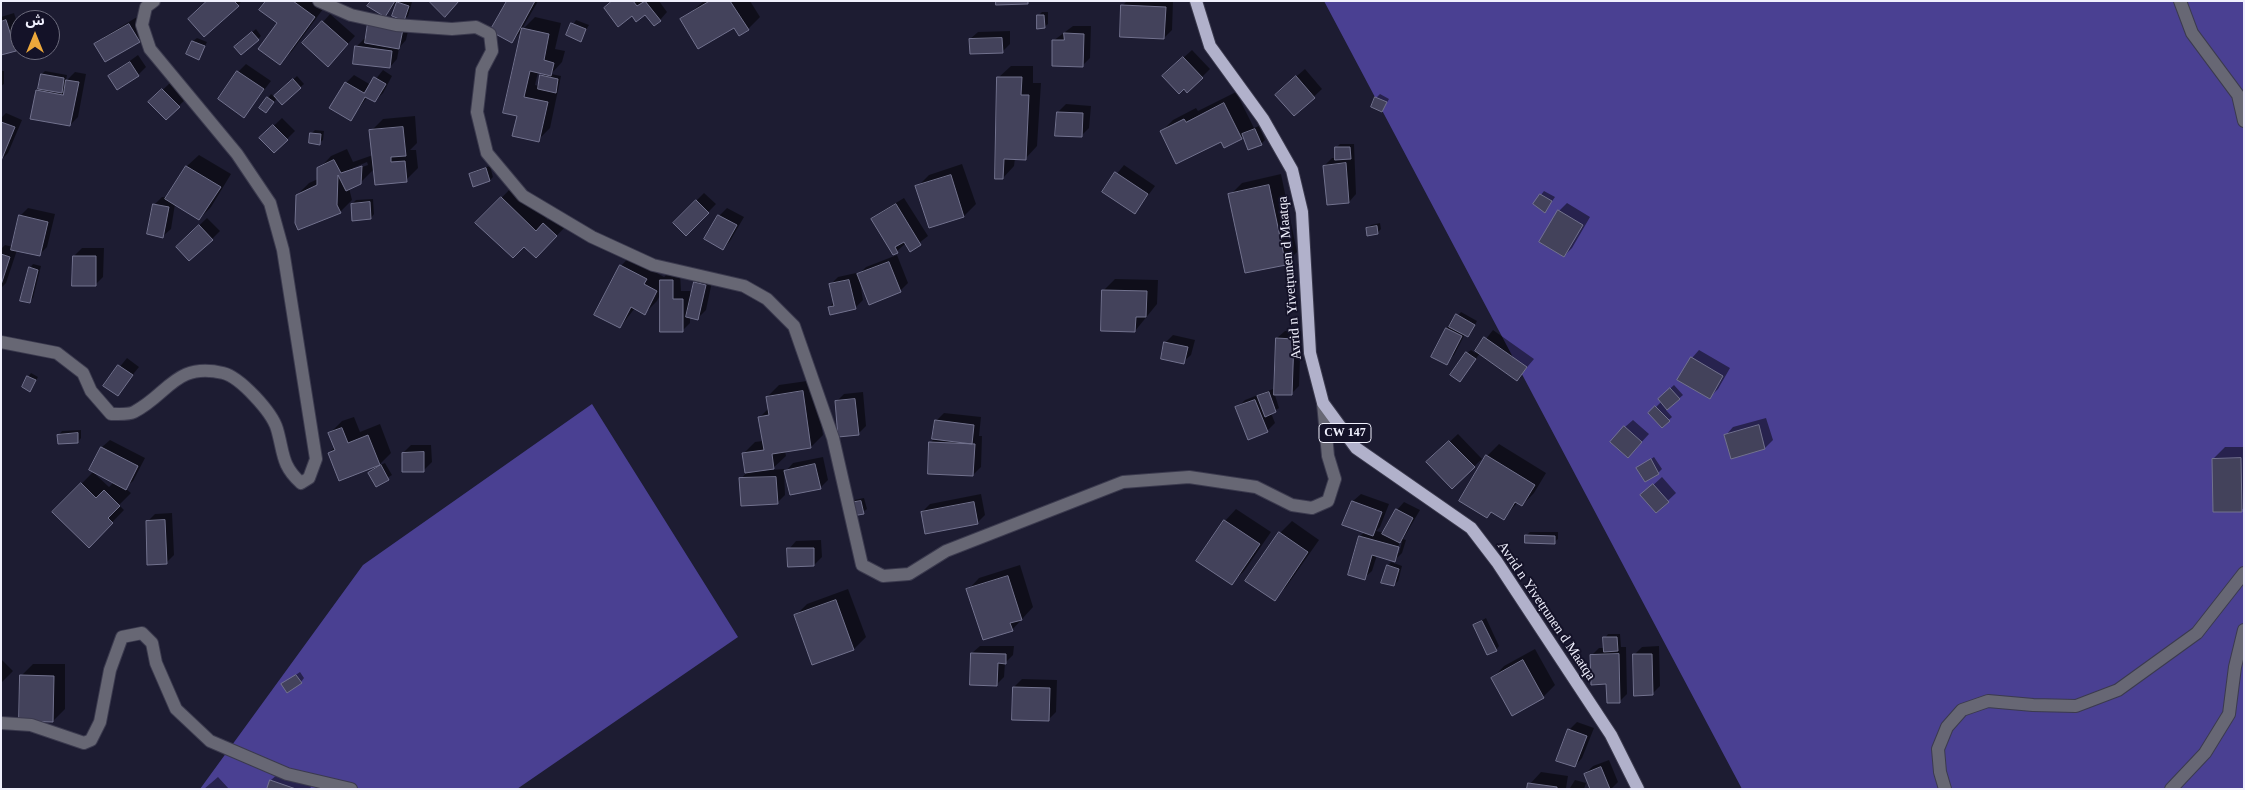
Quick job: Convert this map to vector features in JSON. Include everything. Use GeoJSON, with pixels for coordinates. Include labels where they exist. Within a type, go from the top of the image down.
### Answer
{"type":"FeatureCollection","features":[{"type":"Feature","properties":{"kind":"main road","name":"Avrid n Yivetṛunen d Maatqa"},"geometry":{"type":"LineString","coordinates":[[1196,1],[1210,46],[1263,119],[1292,170],[1302,212],[1310,353],[1323,403],[1356,448],[1471,528],[1497,562],[1611,735],[1638,789]]}},
{"type":"Feature","properties":{"kind":"street"},"geometry":{"type":"LineString","coordinates":[[1,342],[57,353],[83,372],[91,391],[111,414],[132,412],[175,380],[201,369],[226,373],[244,385],[267,411],[277,428],[283,459],[291,474],[301,483],[309,478],[316,459],[283,250],[270,203],[237,154],[150,49],[142,25],[146,7],[154,1]]}},
{"type":"Feature","properties":{"kind":"street"},"geometry":{"type":"LineString","coordinates":[[319,1],[351,15],[396,25],[452,29],[476,27],[490,34],[492,51],[482,70],[477,112],[487,153],[523,196],[592,237],[653,265],[744,286],[767,298],[782,312],[794,326],[821,400],[833,438],[862,565],[883,576],[909,574],[946,551],[1123,482],[1189,477],[1256,487],[1292,505],[1312,508],[1328,501],[1335,479],[1328,456],[1323,403]]}},
{"type":"Feature","properties":{"kind":"street"},"geometry":{"type":"LineString","coordinates":[[2180,1],[2192,33],[2238,95],[2244,121]]}},
{"type":"Feature","properties":{"kind":"street"},"geometry":{"type":"LineString","coordinates":[[1945,789],[1940,772],[1938,749],[1947,727],[1962,710],[1988,701],[2076,706],[2118,690],[2197,633],[2244,573]]}},
{"type":"Feature","properties":{"kind":"street"},"geometry":{"type":"LineString","coordinates":[[2171,789],[2205,753],[2229,714],[2235,667],[2244,630]]}},
{"type":"Feature","properties":{"kind":"street"},"geometry":{"type":"LineString","coordinates":[[1,724],[31,725],[84,742],[91,740],[100,722],[110,670],[122,637],[142,633],[152,643],[156,662],[176,709],[210,741],[287,774],[351,789]]}},
{"type":"Feature","properties":{"kind":"shaded area"},"geometry":{"type":"Polygon","coordinates":[[[1324,1],[2244,1],[2244,789],[1742,789],[1324,1]]]}},
{"type":"Feature","properties":{"kind":"shaded area"},"geometry":{"type":"Polygon","coordinates":[[[592,404],[738,637],[517,789],[200,789],[363,565],[592,404]]]}},
{"type":"Feature","properties":{"kind":"building"},"geometry":{"type":"Polygon","coordinates":[[[207,1],[234,1],[239,6],[204,37],[188,19],[207,1]]]}},
{"type":"Feature","properties":{"kind":"building"},"geometry":{"type":"Polygon","coordinates":[[[266,1],[293,1],[315,17],[280,65],[258,49],[277,23],[259,10],[266,1]]]}},
{"type":"Feature","properties":{"kind":"building"},"geometry":{"type":"Polygon","coordinates":[[[371,1],[395,1],[385,17],[367,6],[371,1]]]}},
{"type":"Feature","properties":{"kind":"building"},"geometry":{"type":"Polygon","coordinates":[[[429,1],[459,1],[445,17],[429,1]]]}},
{"type":"Feature","properties":{"kind":"building"},"geometry":{"type":"Polygon","coordinates":[[[507,1],[535,1],[512,43],[490,31],[507,1]]]}},
{"type":"Feature","properties":{"kind":"building"},"geometry":{"type":"Polygon","coordinates":[[[612,1],[633,1],[637,6],[645,1],[661,21],[654,26],[645,15],[636,22],[632,16],[618,27],[604,8],[612,1]]]}},
{"type":"Feature","properties":{"kind":"building"},"geometry":{"type":"Polygon","coordinates":[[[710,1],[730,1],[749,30],[739,36],[734,28],[698,49],[680,19],[710,1]]]}},
{"type":"Feature","properties":{"kind":"building"},"geometry":{"type":"Polygon","coordinates":[[[996,1],[1028,1],[1028,4],[996,5],[996,1]]]}},
{"type":"Feature","properties":{"kind":"building"},"geometry":{"type":"Polygon","coordinates":[[[397,2],[409,6],[404,21],[392,16],[397,2]]]}},
{"type":"Feature","properties":{"kind":"building"},"geometry":{"type":"Polygon","coordinates":[[[1121,5],[1166,7],[1164,39],[1120,37],[1121,5]]]}},
{"type":"Feature","properties":{"kind":"building"},"geometry":{"type":"Polygon","coordinates":[[[1037,15],[1044,15],[1045,28],[1037,29],[1037,15]]]}},
{"type":"Feature","properties":{"kind":"building"},"geometry":{"type":"Polygon","coordinates":[[[6,20],[10,32],[10,53],[1,55],[1,22],[6,20]]]}},
{"type":"Feature","properties":{"kind":"building"},"geometry":{"type":"Polygon","coordinates":[[[322,21],[348,44],[328,67],[302,43],[322,21]]]}},
{"type":"Feature","properties":{"kind":"building"},"geometry":{"type":"Polygon","coordinates":[[[368,23],[403,29],[399,49],[365,43],[368,23]]]}},
{"type":"Feature","properties":{"kind":"building"},"geometry":{"type":"Polygon","coordinates":[[[571,23],[586,29],[581,42],[566,35],[571,23]]]}},
{"type":"Feature","properties":{"kind":"building"},"geometry":{"type":"Polygon","coordinates":[[[129,24],[140,42],[105,62],[94,44],[129,24]]]}},
{"type":"Feature","properties":{"kind":"building"},"geometry":{"type":"Polygon","coordinates":[[[522,28],[549,34],[544,60],[554,63],[551,76],[530,71],[524,97],[548,102],[539,142],[512,136],[517,116],[503,113],[522,28]]]}},
{"type":"Feature","properties":{"kind":"building"},"geometry":{"type":"Polygon","coordinates":[[[252,32],[259,40],[241,55],[234,47],[252,32]]]}},
{"type":"Feature","properties":{"kind":"building"},"geometry":{"type":"Polygon","coordinates":[[[1064,33],[1084,34],[1083,67],[1052,66],[1052,40],[1064,40],[1064,33]]]}},
{"type":"Feature","properties":{"kind":"building"},"geometry":{"type":"Polygon","coordinates":[[[1002,38],[1003,53],[970,54],[969,39],[1002,38]]]}},
{"type":"Feature","properties":{"kind":"building"},"geometry":{"type":"Polygon","coordinates":[[[192,41],[205,46],[199,60],[186,54],[192,41]]]}},
{"type":"Feature","properties":{"kind":"building"},"geometry":{"type":"Polygon","coordinates":[[[355,46],[392,51],[390,68],[353,64],[355,46]]]}},
{"type":"Feature","properties":{"kind":"building"},"geometry":{"type":"Polygon","coordinates":[[[1183,57],[1203,78],[1187,93],[1184,89],[1179,94],[1162,76],[1183,57]]]}},
{"type":"Feature","properties":{"kind":"building"},"geometry":{"type":"Polygon","coordinates":[[[130,62],[139,76],[117,90],[108,76],[130,62]]]}},
{"type":"Feature","properties":{"kind":"building"},"geometry":{"type":"Polygon","coordinates":[[[237,71],[264,89],[244,118],[218,99],[237,71]]]}},
{"type":"Feature","properties":{"kind":"building"},"geometry":{"type":"Polygon","coordinates":[[[41,74],[64,78],[62,93],[38,89],[41,74]]]}},
{"type":"Feature","properties":{"kind":"building"},"geometry":{"type":"Polygon","coordinates":[[[540,75],[558,79],[556,93],[538,89],[540,75]]]}},
{"type":"Feature","properties":{"kind":"building"},"geometry":{"type":"Polygon","coordinates":[[[1296,76],[1315,98],[1294,116],[1275,95],[1296,76]]]}},
{"type":"Feature","properties":{"kind":"building"},"geometry":{"type":"Polygon","coordinates":[[[374,77],[386,84],[375,102],[365,97],[351,121],[329,108],[345,82],[364,93],[374,77]]]}},
{"type":"Feature","properties":{"kind":"building"},"geometry":{"type":"Polygon","coordinates":[[[997,77],[1022,77],[1021,95],[1029,95],[1026,160],[1004,159],[1003,179],[995,179],[997,77]]]}},
{"type":"Feature","properties":{"kind":"building"},"geometry":{"type":"Polygon","coordinates":[[[293,79],[301,88],[282,105],[274,96],[293,79]]]}},
{"type":"Feature","properties":{"kind":"building"},"geometry":{"type":"Polygon","coordinates":[[[66,80],[79,82],[70,126],[30,119],[36,90],[63,95],[66,80]]]}},
{"type":"Feature","properties":{"kind":"building"},"geometry":{"type":"Polygon","coordinates":[[[162,89],[180,107],[166,120],[148,102],[162,89]]]}},
{"type":"Feature","properties":{"kind":"building"},"geometry":{"type":"Polygon","coordinates":[[[267,97],[274,102],[266,113],[259,108],[267,97]]]}},
{"type":"Feature","properties":{"kind":"building"},"geometry":{"type":"Polygon","coordinates":[[[1375,97],[1387,102],[1382,112],[1371,107],[1375,97]]]}},
{"type":"Feature","properties":{"kind":"building"},"geometry":{"type":"Polygon","coordinates":[[[1224,103],[1242,139],[1224,148],[1221,142],[1176,164],[1160,131],[1184,119],[1186,122],[1224,103]]]}},
{"type":"Feature","properties":{"kind":"building"},"geometry":{"type":"Polygon","coordinates":[[[1057,112],[1083,113],[1082,137],[1055,136],[1057,112]]]}},
{"type":"Feature","properties":{"kind":"building"},"geometry":{"type":"Polygon","coordinates":[[[1,122],[15,127],[1,161],[1,122]]]}},
{"type":"Feature","properties":{"kind":"building"},"geometry":{"type":"Polygon","coordinates":[[[273,125],[288,140],[274,153],[259,138],[273,125]]]}},
{"type":"Feature","properties":{"kind":"building"},"geometry":{"type":"Polygon","coordinates":[[[403,127],[406,156],[391,157],[391,162],[405,161],[407,182],[375,185],[369,130],[403,127]]]}},
{"type":"Feature","properties":{"kind":"building"},"geometry":{"type":"Polygon","coordinates":[[[1255,129],[1262,145],[1248,150],[1242,134],[1255,129]]]}},
{"type":"Feature","properties":{"kind":"building"},"geometry":{"type":"Polygon","coordinates":[[[310,133],[321,134],[320,145],[309,143],[310,133]]]}},
{"type":"Feature","properties":{"kind":"building"},"geometry":{"type":"Polygon","coordinates":[[[1335,147],[1350,147],[1351,159],[1335,160],[1335,147]]]}},
{"type":"Feature","properties":{"kind":"building"},"geometry":{"type":"Polygon","coordinates":[[[334,160],[341,173],[362,166],[361,184],[346,191],[338,175],[337,205],[341,213],[298,230],[295,223],[296,195],[317,185],[317,168],[334,160]]]}},
{"type":"Feature","properties":{"kind":"building"},"geometry":{"type":"Polygon","coordinates":[[[1346,163],[1349,203],[1327,205],[1323,166],[1346,163]]]}},
{"type":"Feature","properties":{"kind":"building"},"geometry":{"type":"Polygon","coordinates":[[[186,166],[221,187],[199,220],[165,199],[186,166]]]}},
{"type":"Feature","properties":{"kind":"building"},"geometry":{"type":"Polygon","coordinates":[[[486,168],[490,181],[473,187],[469,174],[486,168]]]}},
{"type":"Feature","properties":{"kind":"building"},"geometry":{"type":"Polygon","coordinates":[[[1115,172],[1148,194],[1135,214],[1102,192],[1115,172]]]}},
{"type":"Feature","properties":{"kind":"building"},"geometry":{"type":"Polygon","coordinates":[[[951,175],[964,217],[929,228],[915,186],[951,175]]]}},
{"type":"Feature","properties":{"kind":"building"},"geometry":{"type":"Polygon","coordinates":[[[1269,185],[1286,265],[1245,273],[1228,194],[1269,185]]]}},
{"type":"Feature","properties":{"kind":"building"},"geometry":{"type":"Polygon","coordinates":[[[1540,194],[1552,201],[1545,213],[1533,204],[1540,194]]]}},
{"type":"Feature","properties":{"kind":"building"},"geometry":{"type":"Polygon","coordinates":[[[501,197],[536,231],[543,223],[557,236],[536,258],[524,247],[513,258],[475,223],[501,197]]]}},
{"type":"Feature","properties":{"kind":"building"},"geometry":{"type":"Polygon","coordinates":[[[696,200],[709,213],[686,236],[673,223],[696,200]]]}},
{"type":"Feature","properties":{"kind":"building"},"geometry":{"type":"Polygon","coordinates":[[[370,202],[371,219],[352,221],[351,204],[370,202]]]}},
{"type":"Feature","properties":{"kind":"building"},"geometry":{"type":"Polygon","coordinates":[[[153,204],[169,207],[163,238],[147,234],[153,204]]]}},
{"type":"Feature","properties":{"kind":"building"},"geometry":{"type":"Polygon","coordinates":[[[896,204],[921,245],[910,252],[904,242],[895,247],[898,253],[893,255],[871,219],[896,204]]]}},
{"type":"Feature","properties":{"kind":"building"},"geometry":{"type":"Polygon","coordinates":[[[1558,210],[1583,225],[1564,257],[1539,242],[1558,210]]]}},
{"type":"Feature","properties":{"kind":"building"},"geometry":{"type":"Polygon","coordinates":[[[19,215],[48,222],[40,256],[11,250],[19,215]]]}},
{"type":"Feature","properties":{"kind":"building"},"geometry":{"type":"Polygon","coordinates":[[[718,215],[737,225],[723,250],[704,239],[718,215]]]}},
{"type":"Feature","properties":{"kind":"building"},"geometry":{"type":"Polygon","coordinates":[[[199,225],[213,240],[189,261],[176,247],[199,225]]]}},
{"type":"Feature","properties":{"kind":"building"},"geometry":{"type":"Polygon","coordinates":[[[1377,226],[1378,234],[1367,236],[1366,228],[1377,226]]]}},
{"type":"Feature","properties":{"kind":"building"},"geometry":{"type":"Polygon","coordinates":[[[1,254],[10,257],[1,285],[1,254]]]}},
{"type":"Feature","properties":{"kind":"building"},"geometry":{"type":"Polygon","coordinates":[[[73,256],[96,256],[96,286],[72,286],[73,256]]]}},
{"type":"Feature","properties":{"kind":"building"},"geometry":{"type":"Polygon","coordinates":[[[889,262],[901,292],[869,305],[857,274],[889,262]]]}},
{"type":"Feature","properties":{"kind":"building"},"geometry":{"type":"Polygon","coordinates":[[[620,265],[647,279],[644,284],[657,291],[645,315],[631,307],[620,328],[594,315],[620,265]]]}},
{"type":"Feature","properties":{"kind":"building"},"geometry":{"type":"Polygon","coordinates":[[[29,267],[38,270],[30,303],[20,301],[29,267]]]}},
{"type":"Feature","properties":{"kind":"building"},"geometry":{"type":"Polygon","coordinates":[[[660,280],[673,280],[673,299],[683,299],[683,332],[660,332],[660,280]]]}},
{"type":"Feature","properties":{"kind":"building"},"geometry":{"type":"Polygon","coordinates":[[[849,280],[856,309],[830,315],[828,307],[834,306],[829,284],[849,280]]]}},
{"type":"Feature","properties":{"kind":"building"},"geometry":{"type":"Polygon","coordinates":[[[694,282],[706,285],[698,320],[686,317],[694,282]]]}},
{"type":"Feature","properties":{"kind":"building"},"geometry":{"type":"Polygon","coordinates":[[[1102,290],[1147,291],[1146,317],[1136,317],[1135,332],[1101,331],[1102,290]]]}},
{"type":"Feature","properties":{"kind":"building"},"geometry":{"type":"Polygon","coordinates":[[[1456,314],[1475,325],[1468,337],[1449,327],[1456,314]]]}},
{"type":"Feature","properties":{"kind":"building"},"geometry":{"type":"Polygon","coordinates":[[[1446,328],[1462,336],[1447,365],[1431,357],[1446,328]]]}},
{"type":"Feature","properties":{"kind":"building"},"geometry":{"type":"Polygon","coordinates":[[[1484,337],[1527,367],[1517,381],[1475,351],[1484,337]]]}},
{"type":"Feature","properties":{"kind":"building"},"geometry":{"type":"Polygon","coordinates":[[[1276,338],[1294,339],[1292,395],[1274,395],[1276,338]]]}},
{"type":"Feature","properties":{"kind":"building"},"geometry":{"type":"Polygon","coordinates":[[[1164,342],[1188,347],[1184,364],[1161,359],[1164,342]]]}},
{"type":"Feature","properties":{"kind":"building"},"geometry":{"type":"Polygon","coordinates":[[[1466,352],[1476,359],[1460,382],[1450,375],[1466,352]]]}},
{"type":"Feature","properties":{"kind":"building"},"geometry":{"type":"Polygon","coordinates":[[[1691,357],[1723,376],[1710,399],[1677,380],[1691,357]]]}},
{"type":"Feature","properties":{"kind":"building"},"geometry":{"type":"Polygon","coordinates":[[[118,365],[133,375],[118,396],[103,386],[118,365]]]}},
{"type":"Feature","properties":{"kind":"building"},"geometry":{"type":"Polygon","coordinates":[[[27,376],[36,380],[30,392],[22,387],[27,376]]]}},
{"type":"Feature","properties":{"kind":"building"},"geometry":{"type":"Polygon","coordinates":[[[1670,388],[1680,399],[1667,410],[1658,399],[1670,388]]]}},
{"type":"Feature","properties":{"kind":"building"},"geometry":{"type":"Polygon","coordinates":[[[803,391],[811,448],[772,454],[774,469],[745,473],[742,453],[764,450],[758,417],[769,415],[766,397],[803,391]]]}},
{"type":"Feature","properties":{"kind":"building"},"geometry":{"type":"Polygon","coordinates":[[[1269,392],[1276,412],[1265,417],[1257,396],[1269,392]]]}},
{"type":"Feature","properties":{"kind":"building"},"geometry":{"type":"Polygon","coordinates":[[[855,399],[859,435],[838,437],[835,401],[855,399]]]}},
{"type":"Feature","properties":{"kind":"building"},"geometry":{"type":"Polygon","coordinates":[[[1255,400],[1268,432],[1248,440],[1235,407],[1255,400]]]}},
{"type":"Feature","properties":{"kind":"building"},"geometry":{"type":"Polygon","coordinates":[[[1655,406],[1670,421],[1662,428],[1648,413],[1655,406]]]}},
{"type":"Feature","properties":{"kind":"building"},"geometry":{"type":"Polygon","coordinates":[[[935,420],[974,425],[972,444],[932,439],[935,420]]]}},
{"type":"Feature","properties":{"kind":"building"},"geometry":{"type":"Polygon","coordinates":[[[1759,425],[1765,449],[1731,459],[1724,435],[1759,425]]]}},
{"type":"Feature","properties":{"kind":"building"},"geometry":{"type":"Polygon","coordinates":[[[1624,426],[1642,442],[1628,458],[1610,442],[1624,426]]]}},
{"type":"Feature","properties":{"kind":"building"},"geometry":{"type":"Polygon","coordinates":[[[342,428],[348,443],[368,435],[380,465],[339,481],[328,453],[335,450],[328,433],[342,428]]]}},
{"type":"Feature","properties":{"kind":"building"},"geometry":{"type":"Polygon","coordinates":[[[78,433],[78,443],[58,444],[57,435],[78,433]]]}},
{"type":"Feature","properties":{"kind":"building"},"geometry":{"type":"Polygon","coordinates":[[[1449,441],[1475,467],[1452,489],[1426,462],[1449,441]]]}},
{"type":"Feature","properties":{"kind":"building"},"geometry":{"type":"Polygon","coordinates":[[[929,442],[975,444],[973,476],[928,474],[929,442]]]}},
{"type":"Feature","properties":{"kind":"building"},"geometry":{"type":"Polygon","coordinates":[[[101,447],[138,466],[126,490],[89,470],[101,447]]]}},
{"type":"Feature","properties":{"kind":"building"},"geometry":{"type":"Polygon","coordinates":[[[424,452],[424,472],[402,472],[402,453],[424,452]]]}},
{"type":"Feature","properties":{"kind":"building"},"geometry":{"type":"Polygon","coordinates":[[[1486,455],[1535,485],[1522,506],[1515,502],[1504,520],[1491,512],[1487,518],[1459,501],[1486,455]]]}},
{"type":"Feature","properties":{"kind":"building"},"geometry":{"type":"Polygon","coordinates":[[[2241,458],[2242,512],[2213,512],[2212,459],[2241,458]]]}},
{"type":"Feature","properties":{"kind":"building"},"geometry":{"type":"Polygon","coordinates":[[[1651,459],[1659,474],[1645,482],[1636,468],[1651,459]]]}},
{"type":"Feature","properties":{"kind":"building"},"geometry":{"type":"Polygon","coordinates":[[[815,464],[821,489],[790,495],[784,471],[815,464]]]}},
{"type":"Feature","properties":{"kind":"building"},"geometry":{"type":"Polygon","coordinates":[[[381,465],[389,480],[376,487],[368,473],[381,465]]]}},
{"type":"Feature","properties":{"kind":"building"},"geometry":{"type":"Polygon","coordinates":[[[776,477],[778,504],[741,506],[739,478],[776,477]]]}},
{"type":"Feature","properties":{"kind":"building"},"geometry":{"type":"Polygon","coordinates":[[[81,483],[96,498],[104,490],[120,506],[108,518],[113,523],[89,548],[52,512],[81,483]]]}},
{"type":"Feature","properties":{"kind":"building"},"geometry":{"type":"Polygon","coordinates":[[[1653,484],[1669,502],[1656,513],[1640,495],[1653,484]]]}},
{"type":"Feature","properties":{"kind":"building"},"geometry":{"type":"Polygon","coordinates":[[[861,501],[864,514],[852,516],[849,503],[861,501]]]}},
{"type":"Feature","properties":{"kind":"building"},"geometry":{"type":"Polygon","coordinates":[[[1352,501],[1382,512],[1373,536],[1342,525],[1352,501]]]}},
{"type":"Feature","properties":{"kind":"building"},"geometry":{"type":"Polygon","coordinates":[[[974,502],[978,524],[925,534],[921,512],[974,502]]]}},
{"type":"Feature","properties":{"kind":"building"},"geometry":{"type":"Polygon","coordinates":[[[1396,509],[1413,518],[1400,543],[1382,534],[1396,509]]]}},
{"type":"Feature","properties":{"kind":"building"},"geometry":{"type":"Polygon","coordinates":[[[165,520],[167,564],[147,565],[146,521],[165,520]]]}},
{"type":"Feature","properties":{"kind":"building"},"geometry":{"type":"Polygon","coordinates":[[[1224,520],[1260,544],[1232,585],[1196,561],[1224,520]]]}},
{"type":"Feature","properties":{"kind":"building"},"geometry":{"type":"Polygon","coordinates":[[[1279,532],[1308,552],[1275,601],[1245,581],[1279,532]]]}},
{"type":"Feature","properties":{"kind":"building"},"geometry":{"type":"Polygon","coordinates":[[[1525,535],[1555,536],[1555,544],[1525,543],[1525,535]]]}},
{"type":"Feature","properties":{"kind":"building"},"geometry":{"type":"Polygon","coordinates":[[[1359,536],[1399,547],[1395,562],[1372,555],[1365,580],[1348,575],[1359,536]]]}},
{"type":"Feature","properties":{"kind":"building"},"geometry":{"type":"Polygon","coordinates":[[[787,548],[814,548],[814,566],[788,567],[787,548]]]}},
{"type":"Feature","properties":{"kind":"building"},"geometry":{"type":"Polygon","coordinates":[[[1387,565],[1399,569],[1394,586],[1381,583],[1387,565]]]}},
{"type":"Feature","properties":{"kind":"building"},"geometry":{"type":"Polygon","coordinates":[[[1008,576],[1022,620],[1010,623],[1013,631],[983,640],[966,589],[1008,576]]]}},
{"type":"Feature","properties":{"kind":"building"},"geometry":{"type":"Polygon","coordinates":[[[836,600],[854,650],[812,665],[794,615],[836,600]]]}},
{"type":"Feature","properties":{"kind":"building"},"geometry":{"type":"Polygon","coordinates":[[[1482,621],[1497,651],[1487,655],[1473,625],[1482,621]]]}},
{"type":"Feature","properties":{"kind":"building"},"geometry":{"type":"Polygon","coordinates":[[[1603,637],[1617,637],[1618,651],[1604,652],[1603,637]]]}},
{"type":"Feature","properties":{"kind":"building"},"geometry":{"type":"Polygon","coordinates":[[[971,653],[1006,654],[1006,664],[998,663],[997,686],[970,685],[971,653]]]}},
{"type":"Feature","properties":{"kind":"building"},"geometry":{"type":"Polygon","coordinates":[[[1619,654],[1620,703],[1607,703],[1606,684],[1591,685],[1590,655],[1619,654]]]}},
{"type":"Feature","properties":{"kind":"building"},"geometry":{"type":"Polygon","coordinates":[[[1633,654],[1652,654],[1653,695],[1634,696],[1633,654]]]}},
{"type":"Feature","properties":{"kind":"building"},"geometry":{"type":"Polygon","coordinates":[[[1523,660],[1544,698],[1512,716],[1491,678],[1523,660]]]}},
{"type":"Feature","properties":{"kind":"building"},"geometry":{"type":"Polygon","coordinates":[[[20,675],[54,676],[53,722],[19,721],[20,675]]]}},
{"type":"Feature","properties":{"kind":"building"},"geometry":{"type":"Polygon","coordinates":[[[296,675],[302,683],[287,693],[281,684],[296,675]]]}},
{"type":"Feature","properties":{"kind":"building"},"geometry":{"type":"Polygon","coordinates":[[[1013,687],[1050,688],[1049,721],[1012,720],[1013,687]]]}},
{"type":"Feature","properties":{"kind":"building"},"geometry":{"type":"Polygon","coordinates":[[[1568,729],[1587,736],[1575,767],[1556,761],[1568,729]]]}},
{"type":"Feature","properties":{"kind":"building"},"geometry":{"type":"Polygon","coordinates":[[[1601,767],[1610,789],[1590,789],[1584,774],[1601,767]]]}},
{"type":"Feature","properties":{"kind":"building"},"geometry":{"type":"Polygon","coordinates":[[[270,780],[296,789],[267,789],[270,780]]]}},
{"type":"Feature","properties":{"kind":"building"},"geometry":{"type":"Polygon","coordinates":[[[1528,783],[1557,787],[1557,789],[1527,789],[1528,783]]]}}]}
